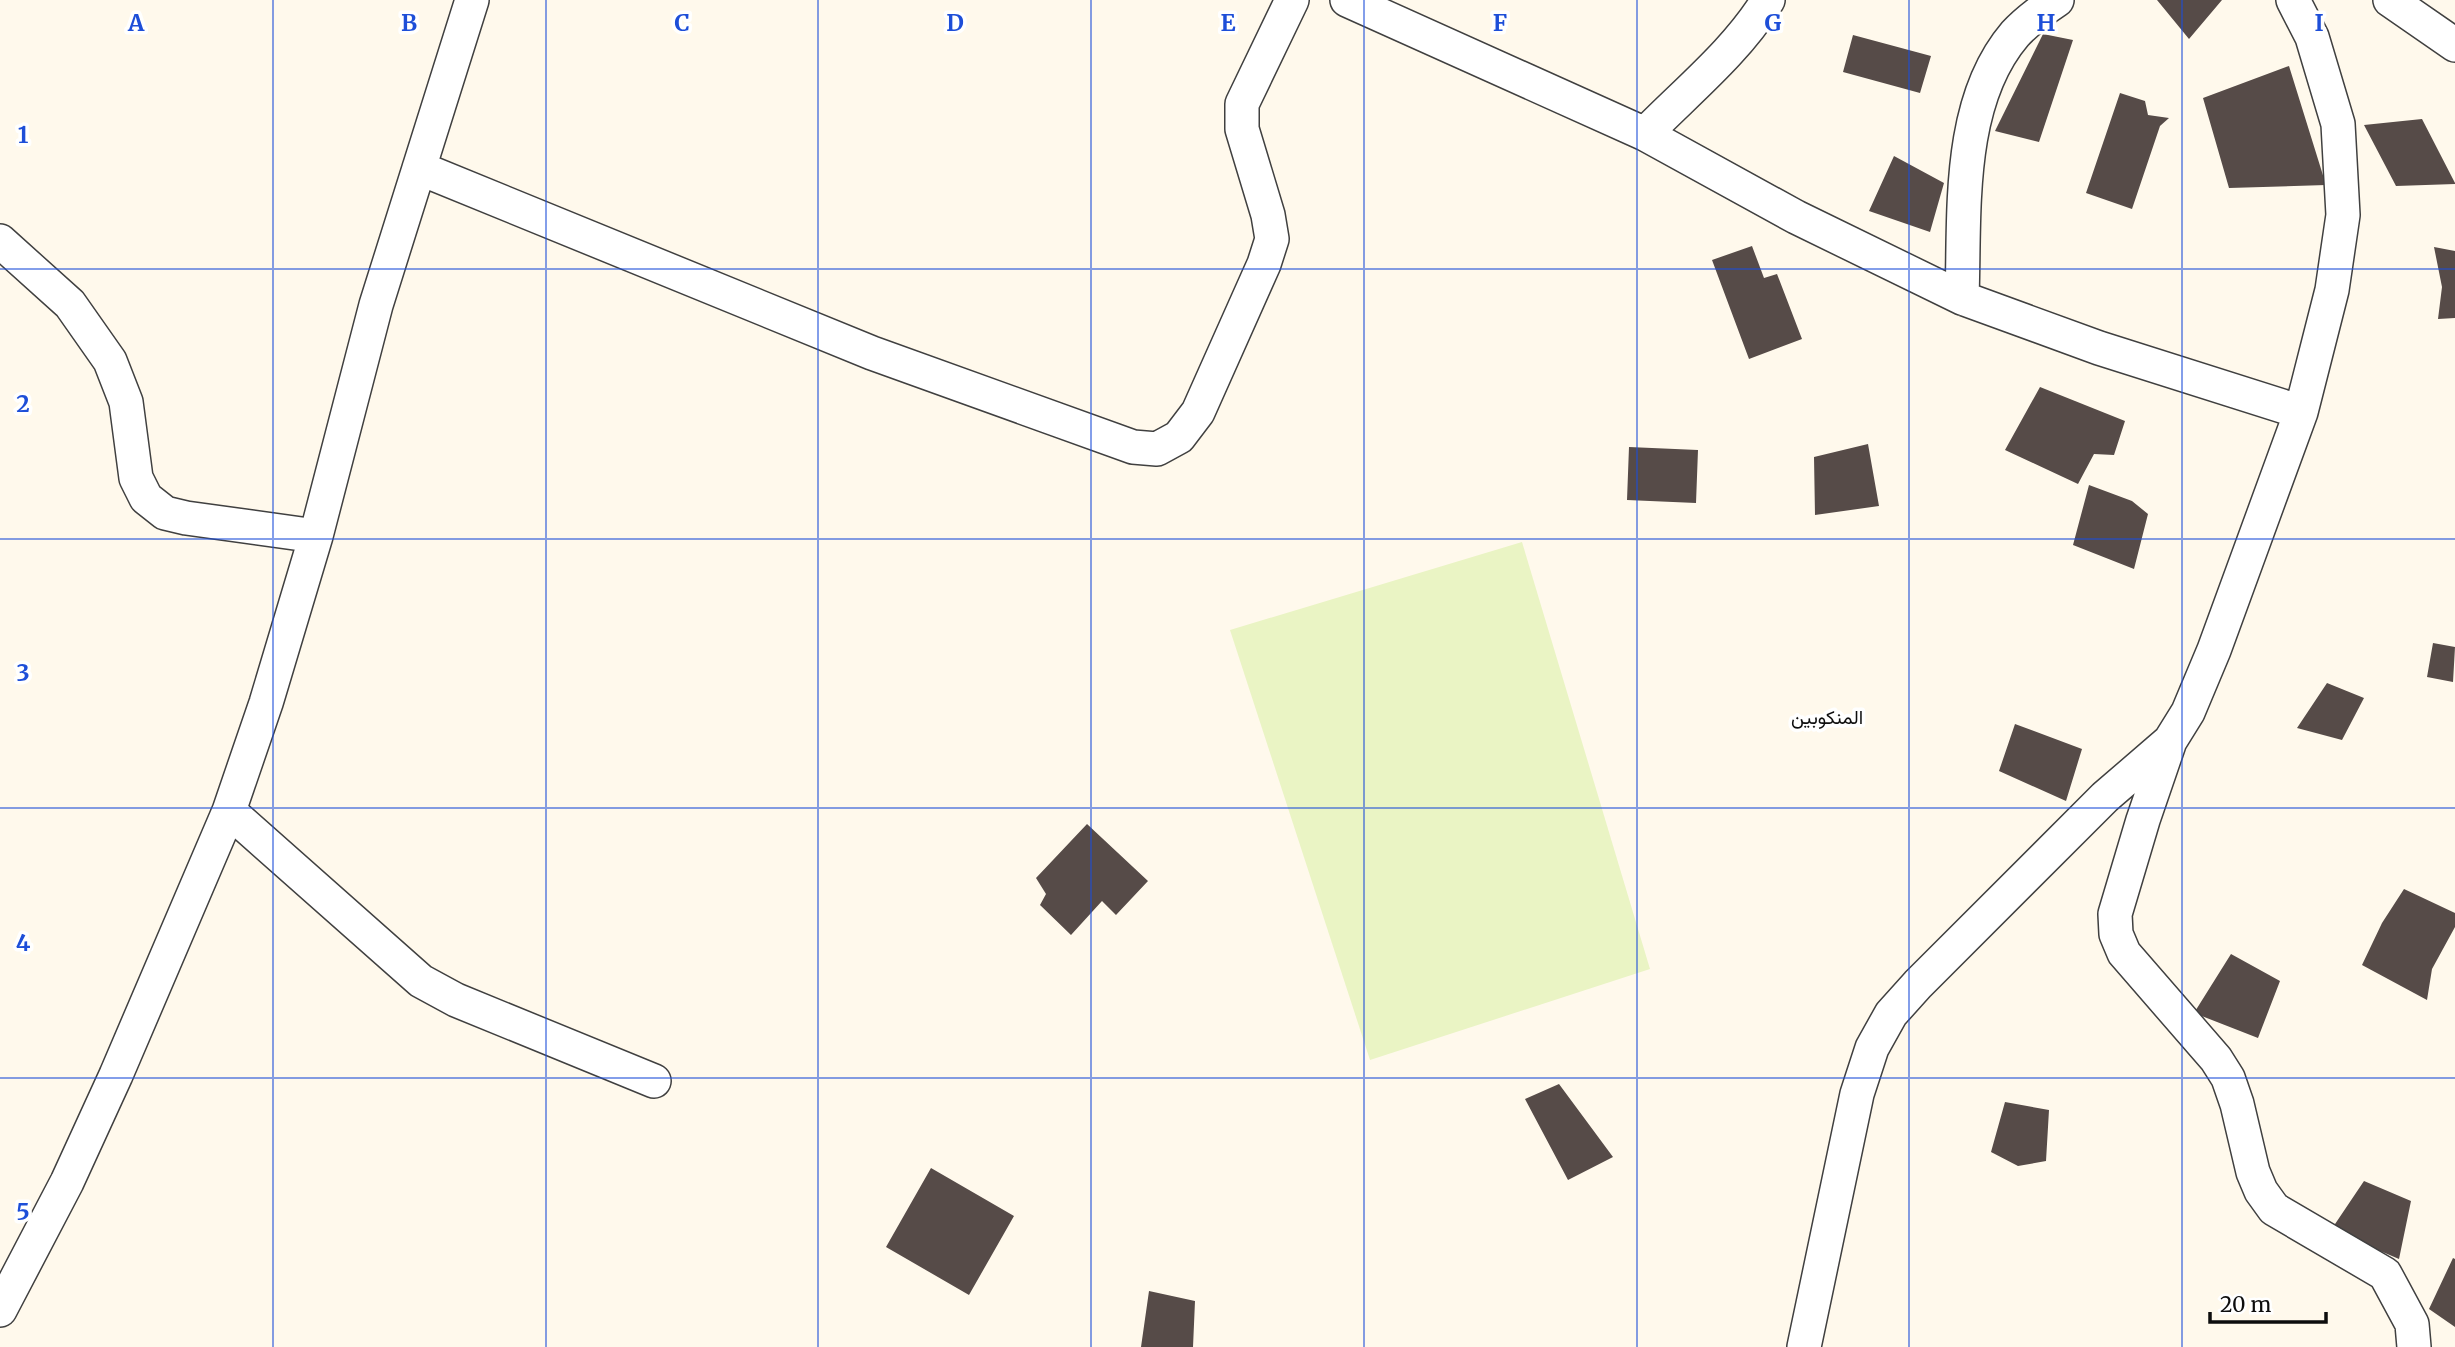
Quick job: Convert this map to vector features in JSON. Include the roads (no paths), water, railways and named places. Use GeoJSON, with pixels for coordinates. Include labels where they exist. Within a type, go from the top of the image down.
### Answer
{"type":"FeatureCollection","features":[{"type":"Feature","properties":{"kind":"street"},"geometry":{"type":"LineString","coordinates":[[0,1310],[67,1182],[111,1087],[229,811],[266,703],[316,536],[376,305],[472,0]]}},
{"type":"Feature","properties":{"kind":"street"},"geometry":{"type":"LineString","coordinates":[[419,168],[872,353],[1133,447],[1157,449],[1179,437],[1198,412],[1264,264],[1272,239],[1268,215],[1242,129],[1242,104],[1292,0]]}},
{"type":"Feature","properties":{"kind":"street"},"geometry":{"type":"LineString","coordinates":[[1347,0],[1645,134],[1796,217],[1962,298],[2099,348],[2301,412]]}},
{"type":"Feature","properties":{"kind":"street"},"geometry":{"type":"LineString","coordinates":[[1645,134],[1725,53],[1768,0]]}},
{"type":"Feature","properties":{"kind":"street"},"geometry":{"type":"LineString","coordinates":[[1962,298],[1966,160],[1979,107],[1995,63],[2016,33],[2057,0]]}},
{"type":"Feature","properties":{"kind":"street"},"geometry":{"type":"LineString","coordinates":[[2293,0],[2312,37],[2338,124],[2343,215],[2332,290],[2301,412],[2214,650],[2188,712],[2170,741],[2143,820],[2115,914],[2116,934],[2124,953],[2216,1059],[2228,1078],[2253,1172],[2261,1191],[2274,1209],[2385,1275],[2412,1324],[2414,1347]]}},
{"type":"Feature","properties":{"kind":"street"},"geometry":{"type":"LineString","coordinates":[[2390,0],[2455,45]]}},
{"type":"Feature","properties":{"kind":"street"},"geometry":{"type":"LineString","coordinates":[[0,241],[70,304],[110,361],[126,402],[135,478],[146,498],[165,513],[186,519],[316,536]]}},
{"type":"Feature","properties":{"kind":"street"},"geometry":{"type":"LineString","coordinates":[[1804,1347],[1857,1094],[1872,1048],[1891,1014],[2105,797],[2170,741]]}},
{"type":"Feature","properties":{"kind":"street"},"geometry":{"type":"LineString","coordinates":[[229,811],[421,982],[456,1000],[654,1081]]}},
{"type":"Feature","properties":{"kind":"district","name":"المنكوبين"},"geometry":{"type":"Point","coordinates":[1827,717]}}]}
